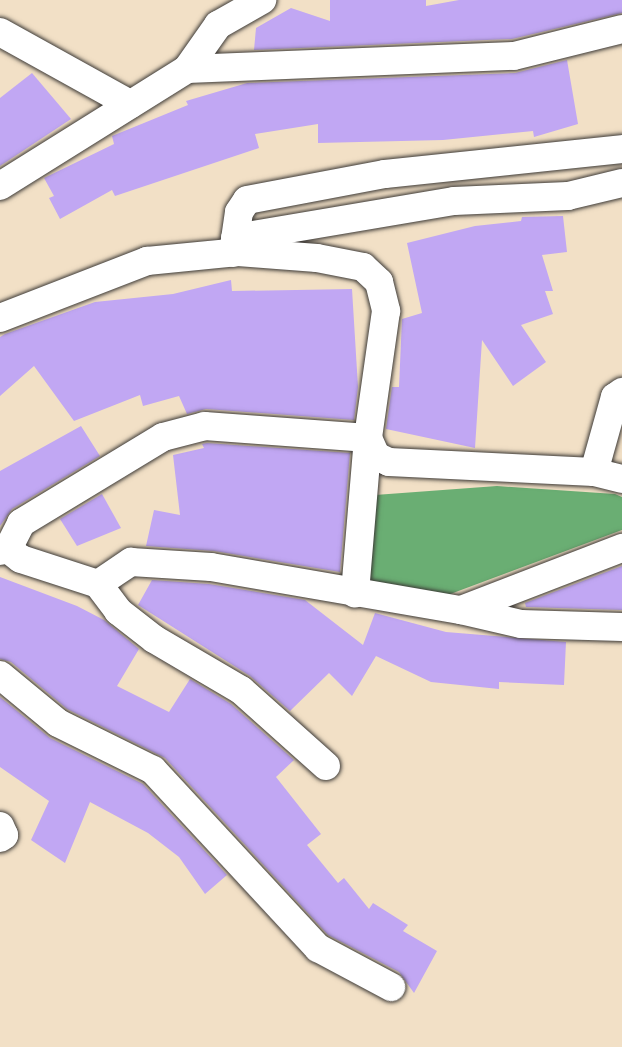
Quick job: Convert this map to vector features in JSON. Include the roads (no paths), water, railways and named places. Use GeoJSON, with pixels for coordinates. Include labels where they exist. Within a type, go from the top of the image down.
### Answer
{"type":"FeatureCollection","features":[{"type":"Feature","properties":{"kind":"street"},"geometry":{"type":"LineString","coordinates":[[0,186],[187,69],[218,25],[262,0]]}},
{"type":"Feature","properties":{"kind":"street"},"geometry":{"type":"LineString","coordinates":[[187,69],[514,56],[622,29]]}},
{"type":"Feature","properties":{"kind":"street"},"geometry":{"type":"LineString","coordinates":[[0,32],[130,104]]}},
{"type":"Feature","properties":{"kind":"street"},"geometry":{"type":"LineString","coordinates":[[234,246],[239,212],[247,200],[385,174],[622,149]]}},
{"type":"Feature","properties":{"kind":"street"},"geometry":{"type":"LineString","coordinates":[[0,317],[147,261],[454,201],[568,196],[622,183]]}},
{"type":"Feature","properties":{"kind":"street"},"geometry":{"type":"LineString","coordinates":[[234,246],[363,267],[379,282],[386,311],[368,438],[355,593]]}},
{"type":"Feature","properties":{"kind":"street"},"geometry":{"type":"LineString","coordinates":[[594,472],[615,397],[622,392]]}},
{"type":"Feature","properties":{"kind":"street"},"geometry":{"type":"LineString","coordinates":[[326,766],[241,690],[154,639],[127,618],[98,584],[21,559],[4,550],[21,523],[163,437],[205,426],[368,438]]}},
{"type":"Feature","properties":{"kind":"street"},"geometry":{"type":"LineString","coordinates":[[368,438],[376,456],[389,462],[594,472],[622,479]]}},
{"type":"Feature","properties":{"kind":"street"},"geometry":{"type":"LineString","coordinates":[[461,610],[622,548]]}},
{"type":"Feature","properties":{"kind":"street"},"geometry":{"type":"LineString","coordinates":[[98,584],[131,562],[211,567],[461,610],[521,624],[622,627]]}},
{"type":"Feature","properties":{"kind":"street"},"geometry":{"type":"LineString","coordinates":[[0,675],[58,723],[153,769],[318,948],[391,987]]}},
{"type":"Feature","properties":{"kind":"street"},"geometry":{"type":"LineString","coordinates":[[0,826],[4,835],[0,838]]}}]}
